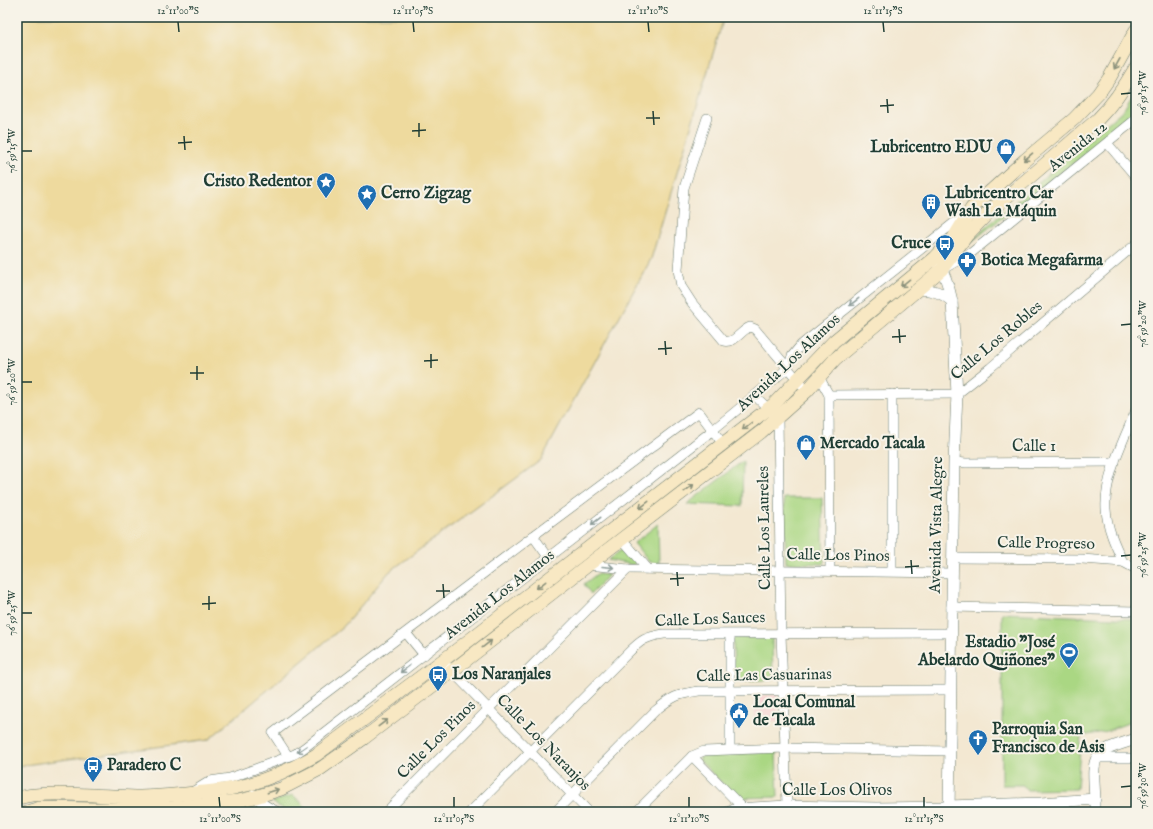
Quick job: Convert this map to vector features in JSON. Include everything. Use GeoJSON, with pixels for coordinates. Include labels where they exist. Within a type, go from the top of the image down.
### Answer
{"type":"FeatureCollection","features":[{"type":"Feature","properties":{"kind":"main road","name":"Avenida Los Alamos"},"geometry":{"type":"LineString","coordinates":[[27,812],[40,808],[99,811],[170,808],[238,800],[255,797],[281,789],[320,769],[452,671],[569,571],[768,408],[798,380],[834,342],[935,258],[953,239],[972,208],[1025,160],[1074,119],[1098,94],[1110,78],[1136,30]]}},
{"type":"Feature","properties":{"kind":"main road","name":"Avenida Los Alamos"},"geometry":{"type":"LineString","coordinates":[[17,799],[30,795],[47,794],[136,797],[169,796],[237,788],[280,773],[316,755],[442,661],[569,571],[588,565],[731,456],[778,418],[807,391],[835,359],[942,269],[967,235],[990,210],[1084,132],[1109,108],[1136,67]]}},
{"type":"Feature","properties":{"kind":"street"},"geometry":{"type":"LineString","coordinates":[[707,118],[684,188],[678,270],[681,286],[692,303],[724,340],[729,342],[745,329],[750,327],[755,329],[807,391]]}},
{"type":"Feature","properties":{"kind":"street","name":"Avenida 12"},"geometry":{"type":"LineString","coordinates":[[942,269],[971,253],[1136,119]]}},
{"type":"Feature","properties":{"kind":"street"},"geometry":{"type":"LineString","coordinates":[[1107,143],[1136,177]]}},
{"type":"Feature","properties":{"kind":"street"},"geometry":{"type":"LineString","coordinates":[[188,794],[210,781],[230,778],[288,756],[304,748],[713,430],[788,368],[792,356],[801,344],[972,208]]}},
{"type":"Feature","properties":{"kind":"street","name":"Calle Los Robles"},"geometry":{"type":"LineString","coordinates":[[829,395],[957,394],[990,368],[1136,244]]}},
{"type":"Feature","properties":{"kind":"street","name":"Avenida Vista Alegre"},"geometry":{"type":"LineString","coordinates":[[927,245],[942,269],[949,287],[952,301],[957,394],[954,462],[948,809]]}},
{"type":"Feature","properties":{"kind":"street"},"geometry":{"type":"LineString","coordinates":[[918,289],[938,292],[952,301]]}},
{"type":"Feature","properties":{"kind":"street"},"geometry":{"type":"LineString","coordinates":[[819,377],[829,395],[830,571]]}},
{"type":"Feature","properties":{"kind":"street"},"geometry":{"type":"LineString","coordinates":[[892,394],[892,571]]}},
{"type":"Feature","properties":{"kind":"street"},"geometry":{"type":"LineString","coordinates":[[755,396],[778,418]]}},
{"type":"Feature","properties":{"kind":"street"},"geometry":{"type":"LineString","coordinates":[[1123,562],[1111,536],[1106,510],[1106,492],[1115,462],[1136,410]]}},
{"type":"Feature","properties":{"kind":"street"},"geometry":{"type":"LineString","coordinates":[[288,756],[273,734],[532,536],[698,412],[723,444]]}},
{"type":"Feature","properties":{"kind":"street","name":"Calle Los Laureles"},"geometry":{"type":"LineString","coordinates":[[778,418],[781,633],[787,805]]}},
{"type":"Feature","properties":{"kind":"street","name":"Calle 1"},"geometry":{"type":"LineString","coordinates":[[954,462],[1115,462]]}},
{"type":"Feature","properties":{"kind":"street"},"geometry":{"type":"LineString","coordinates":[[532,536],[569,571]]}},
{"type":"Feature","properties":{"kind":"street"},"geometry":{"type":"LineString","coordinates":[[622,538],[648,569]]}},
{"type":"Feature","properties":{"kind":"street","name":"Calle Progreso"},"geometry":{"type":"LineString","coordinates":[[953,558],[1082,559],[1123,562],[1135,571]]}},
{"type":"Feature","properties":{"kind":"street","name":"Calle Los Pinos"},"geometry":{"type":"LineString","coordinates":[[588,565],[628,569],[892,571],[953,573]]}},
{"type":"Feature","properties":{"kind":"street","name":"Calle Los Pinos"},"geometry":{"type":"LineString","coordinates":[[386,812],[628,569]]}},
{"type":"Feature","properties":{"kind":"street"},"geometry":{"type":"LineString","coordinates":[[951,607],[1136,611]]}},
{"type":"Feature","properties":{"kind":"street"},"geometry":{"type":"LineString","coordinates":[[406,633],[424,655]]}},
{"type":"Feature","properties":{"kind":"street","name":"Calle Los Sauces"},"geometry":{"type":"LineString","coordinates":[[470,812],[637,644],[647,637],[664,634],[951,633]]}},
{"type":"Feature","properties":{"kind":"street"},"geometry":{"type":"LineString","coordinates":[[730,634],[730,749]]}},
{"type":"Feature","properties":{"kind":"street","name":"Calle Los Naranjos"},"geometry":{"type":"LineString","coordinates":[[442,661],[589,812]]}},
{"type":"Feature","properties":{"kind":"street","name":"Calle Las Casuarinas"},"geometry":{"type":"LineString","coordinates":[[555,812],[667,702],[680,694],[699,690],[950,690]]}},
{"type":"Feature","properties":{"kind":"street"},"geometry":{"type":"LineString","coordinates":[[1095,812],[1093,769],[1096,758],[1112,746],[1136,739]]}},
{"type":"Feature","properties":{"kind":"street"},"geometry":{"type":"LineString","coordinates":[[636,812],[692,756],[704,751],[785,748],[949,751]]}},
{"type":"Feature","properties":{"kind":"street"},"geometry":{"type":"LineString","coordinates":[[692,756],[742,807]]}},
{"type":"Feature","properties":{"kind":"street"},"geometry":{"type":"LineString","coordinates":[[1096,758],[1136,758]]}},
{"type":"Feature","properties":{"kind":"street"},"geometry":{"type":"LineString","coordinates":[[250,784],[255,797],[278,812]]}},
{"type":"Feature","properties":{"kind":"street"},"geometry":{"type":"LineString","coordinates":[[948,809],[1041,808],[1094,799]]}},
{"type":"Feature","properties":{"kind":"street","name":"Calle Los Olivos"},"geometry":{"type":"LineString","coordinates":[[727,812],[742,807],[787,805],[876,809],[948,809]]}},
{"type":"Feature","properties":{"kind":"shaded area"},"geometry":{"type":"Polygon","coordinates":[[[778,695],[779,721],[755,721],[754,696],[778,695]]]}},
{"type":"Feature","properties":{"kind":"green space"},"geometry":{"type":"Polygon","coordinates":[[[1136,89],[1136,113],[1113,133],[972,241],[985,228],[1124,109],[1136,89]]]}},
{"type":"Feature","properties":{"kind":"green space"},"geometry":{"type":"Polygon","coordinates":[[[743,461],[742,506],[687,504],[743,461]]]}},
{"type":"Feature","properties":{"kind":"green space"},"geometry":{"type":"Polygon","coordinates":[[[784,498],[822,498],[824,564],[786,563],[784,498]]]}},
{"type":"Feature","properties":{"kind":"green space"},"geometry":{"type":"Polygon","coordinates":[[[658,524],[659,563],[649,562],[634,543],[658,524]]]}},
{"type":"Feature","properties":{"kind":"green space"},"geometry":{"type":"Polygon","coordinates":[[[621,550],[636,562],[633,565],[608,560],[621,550]]]}},
{"type":"Feature","properties":{"kind":"green space"},"geometry":{"type":"Polygon","coordinates":[[[597,574],[609,575],[591,594],[584,584],[597,574]]]}},
{"type":"Feature","properties":{"kind":"green space","name":"Estadio \"José Abelardo Quiñones\""},"geometry":{"type":"Polygon","coordinates":[[[1002,613],[1136,619],[1136,720],[1104,732],[1081,736],[1077,789],[1027,790],[1023,785],[1002,785],[1002,613]]]}},
{"type":"Feature","properties":{"kind":"green space"},"geometry":{"type":"Polygon","coordinates":[[[733,637],[772,637],[773,680],[734,681],[733,637]]]}},
{"type":"Feature","properties":{"kind":"green space"},"geometry":{"type":"Polygon","coordinates":[[[776,751],[778,797],[737,798],[700,761],[700,757],[705,755],[776,751]]]}},
{"type":"Feature","properties":{"kind":"green space"},"geometry":{"type":"Polygon","coordinates":[[[293,795],[311,812],[288,812],[272,802],[293,795]]]}},
{"type":"Feature","properties":{"kind":"sand"},"geometry":{"type":"Polygon","coordinates":[[[17,17],[724,17],[651,259],[541,460],[389,572],[344,626],[208,740],[17,766],[17,17]]]}},
{"type":"Feature","properties":{"kind":"place","name":"Lubricentro EDU"},"geometry":{"type":"Point","coordinates":[1006,165]}},
{"type":"Feature","properties":{"kind":"place","name":"Cristo Redentor"},"geometry":{"type":"Point","coordinates":[326,199]}},
{"type":"Feature","properties":{"kind":"place","name":"Cerro Zigzag"},"geometry":{"type":"Point","coordinates":[367,211]}},
{"type":"Feature","properties":{"kind":"place","name":"Lubricentro Car Wash La Máquin"},"geometry":{"type":"Point","coordinates":[931,220]}},
{"type":"Feature","properties":{"kind":"place","name":"Cruce"},"geometry":{"type":"Point","coordinates":[945,261]}},
{"type":"Feature","properties":{"kind":"place","name":"Botica Megafarma"},"geometry":{"type":"Point","coordinates":[967,278]}},
{"type":"Feature","properties":{"kind":"place","name":"Mercado Tacala"},"geometry":{"type":"Point","coordinates":[806,461]}},
{"type":"Feature","properties":{"kind":"place","name":"Estadio \"José Abelardo Quiñones\""},"geometry":{"type":"Point","coordinates":[1069,669]}},
{"type":"Feature","properties":{"kind":"place","name":"Los Naranjales"},"geometry":{"type":"Point","coordinates":[438,692]}},
{"type":"Feature","properties":{"kind":"place","name":"Local Comunal de Tacala"},"geometry":{"type":"Point","coordinates":[739,729]}},
{"type":"Feature","properties":{"kind":"place","name":"Parroquia San Francisco de Asis"},"geometry":{"type":"Point","coordinates":[978,756]}},
{"type":"Feature","properties":{"kind":"place","name":"Paradero C"},"geometry":{"type":"Point","coordinates":[93,783]}}]}
